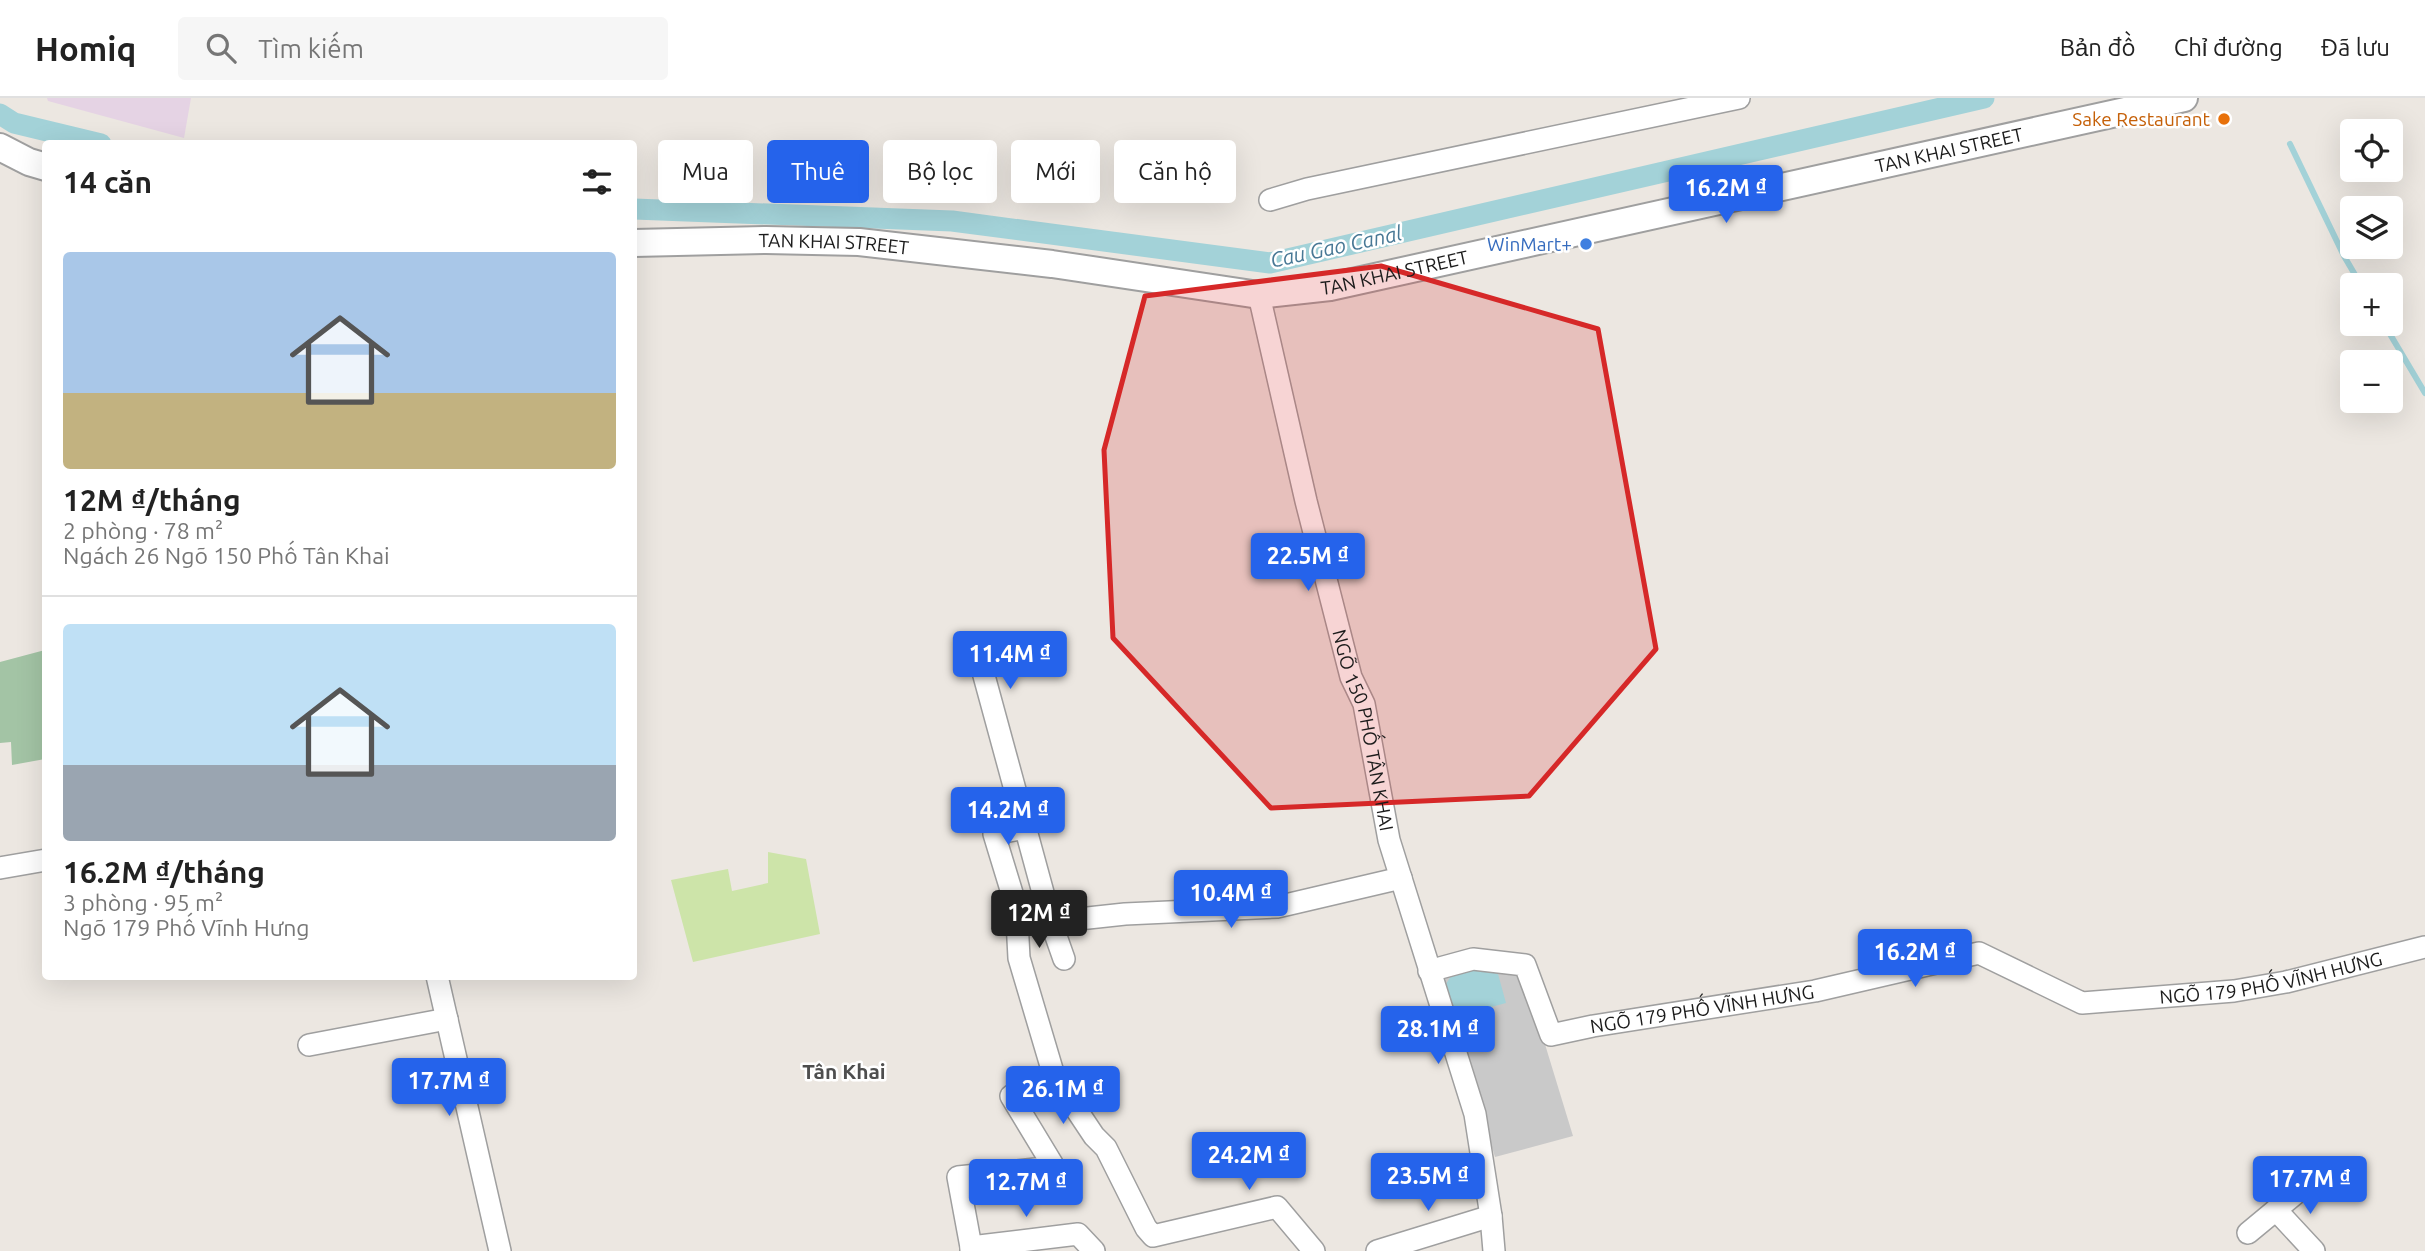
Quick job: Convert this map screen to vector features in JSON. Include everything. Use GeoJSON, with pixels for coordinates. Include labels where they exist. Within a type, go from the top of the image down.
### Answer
{"type":"FeatureCollection","features":[{"type":"Feature","properties":{"kind":"street"},"geometry":{"type":"LineString","coordinates":[[1270,200],[1307,189],[1739,98]]}},
{"type":"Feature","properties":{"kind":"street","name":"TAN KHAI STREET"},"geometry":{"type":"LineString","coordinates":[[637,243],[766,240],[859,242],[1052,264],[1259,295],[1330,287],[2183,98]]}},
{"type":"Feature","properties":{"kind":"street"},"geometry":{"type":"LineString","coordinates":[[0,147],[42,166]]}},
{"type":"Feature","properties":{"kind":"street","name":"NGÕ 150 PHỐ TÂN KHAI"},"geometry":{"type":"LineString","coordinates":[[1259,295],[1306,501],[1351,677],[1364,704],[1389,840],[1401,878]]}},
{"type":"Feature","properties":{"kind":"street"},"geometry":{"type":"LineString","coordinates":[[983,672],[1063,959]]}},
{"type":"Feature","properties":{"kind":"street"},"geometry":{"type":"LineString","coordinates":[[1025,828],[994,834],[1012,893],[1019,958],[1054,1076],[1094,1136],[1106,1149],[1146,1228],[1153,1236],[1277,1207],[1314,1251]]}},
{"type":"Feature","properties":{"kind":"street"},"geometry":{"type":"LineString","coordinates":[[0,868],[42,861]]}},
{"type":"Feature","properties":{"kind":"street"},"geometry":{"type":"LineString","coordinates":[[1017,920],[1051,922],[1125,914],[1277,907],[1401,878],[1475,1114],[1494,1251]]}},
{"type":"Feature","properties":{"kind":"street","name":"NGÕ 179 PHỐ VĨNH HƯNG"},"geometry":{"type":"LineString","coordinates":[[1429,971],[1473,959],[1525,965],[1551,1035],[1593,1026],[1815,992],[1979,953],[2082,1003],[2234,990],[2286,982],[2425,947]]}},
{"type":"Feature","properties":{"kind":"street"},"geometry":{"type":"LineString","coordinates":[[438,980],[500,1251]]}},
{"type":"Feature","properties":{"kind":"street"},"geometry":{"type":"LineString","coordinates":[[309,1045],[447,1019]]}},
{"type":"Feature","properties":{"kind":"street"},"geometry":{"type":"LineString","coordinates":[[1054,1076],[1011,1096],[1054,1167],[958,1177],[971,1249],[1078,1234],[1094,1251]]}},
{"type":"Feature","properties":{"kind":"street"},"geometry":{"type":"LineString","coordinates":[[2248,1233],[2295,1194]]}},
{"type":"Feature","properties":{"kind":"street"},"geometry":{"type":"LineString","coordinates":[[2276,1210],[2314,1251]]}},
{"type":"Feature","properties":{"kind":"street"},"geometry":{"type":"LineString","coordinates":[[1377,1251],[1491,1216]]}},
{"type":"Feature","properties":{"kind":"highlighted area"},"geometry":{"type":"Polygon","coordinates":[[[1381,266],[1598,329],[1656,649],[1529,796],[1271,808],[1113,638],[1104,450],[1145,296],[1381,266]]]}},
{"type":"Feature","properties":{"kind":"shaded area"},"geometry":{"type":"Polygon","coordinates":[[[47,98],[191,98],[184,138],[48,101],[47,98]]]}},
{"type":"Feature","properties":{"kind":"shaded area"},"geometry":{"type":"Polygon","coordinates":[[[1522,969],[1573,1136],[1495,1157],[1466,1063],[1466,1043],[1458,1021],[1449,1018],[1442,984],[1449,974],[1522,969]]]}},
{"type":"Feature","properties":{"kind":"green space"},"geometry":{"type":"Polygon","coordinates":[[[42,651],[42,760],[12,765],[11,742],[0,743],[0,662],[42,651]]]}},
{"type":"Feature","properties":{"kind":"green space"},"geometry":{"type":"Polygon","coordinates":[[[768,852],[806,859],[820,934],[693,962],[671,880],[728,869],[732,891],[768,883],[768,852]]]}},
{"type":"Feature","properties":{"kind":"water"},"geometry":{"type":"Polygon","coordinates":[[[1480,967],[1498,974],[1506,1003],[1451,1018],[1444,987],[1453,973],[1480,967]]]}},
{"type":"Feature","properties":{"kind":"waterway","name":"Cau Gao Canal"},"geometry":{"type":"LineString","coordinates":[[637,209],[952,221],[1270,263],[1984,98]]}},
{"type":"Feature","properties":{"kind":"waterway","name":"Cau Gao Canal"},"geometry":{"type":"LineString","coordinates":[[0,114],[14,123],[84,140]]}},
{"type":"Feature","properties":{"kind":"waterway"},"geometry":{"type":"LineString","coordinates":[[2290,144],[2354,273]]}},
{"type":"Feature","properties":{"kind":"waterway"},"geometry":{"type":"LineString","coordinates":[[2391,336],[2425,393]]}},
{"type":"Feature","properties":{"kind":"place","name":"Sake Restaurant"},"geometry":{"type":"Point","coordinates":[2224,119]}},
{"type":"Feature","properties":{"kind":"place","name":"WinMart+"},"geometry":{"type":"Point","coordinates":[1586,244]}},
{"type":"Feature","properties":{"kind":"district","name":"Tân Khai"},"geometry":{"type":"Point","coordinates":[844,1071]}}]}
